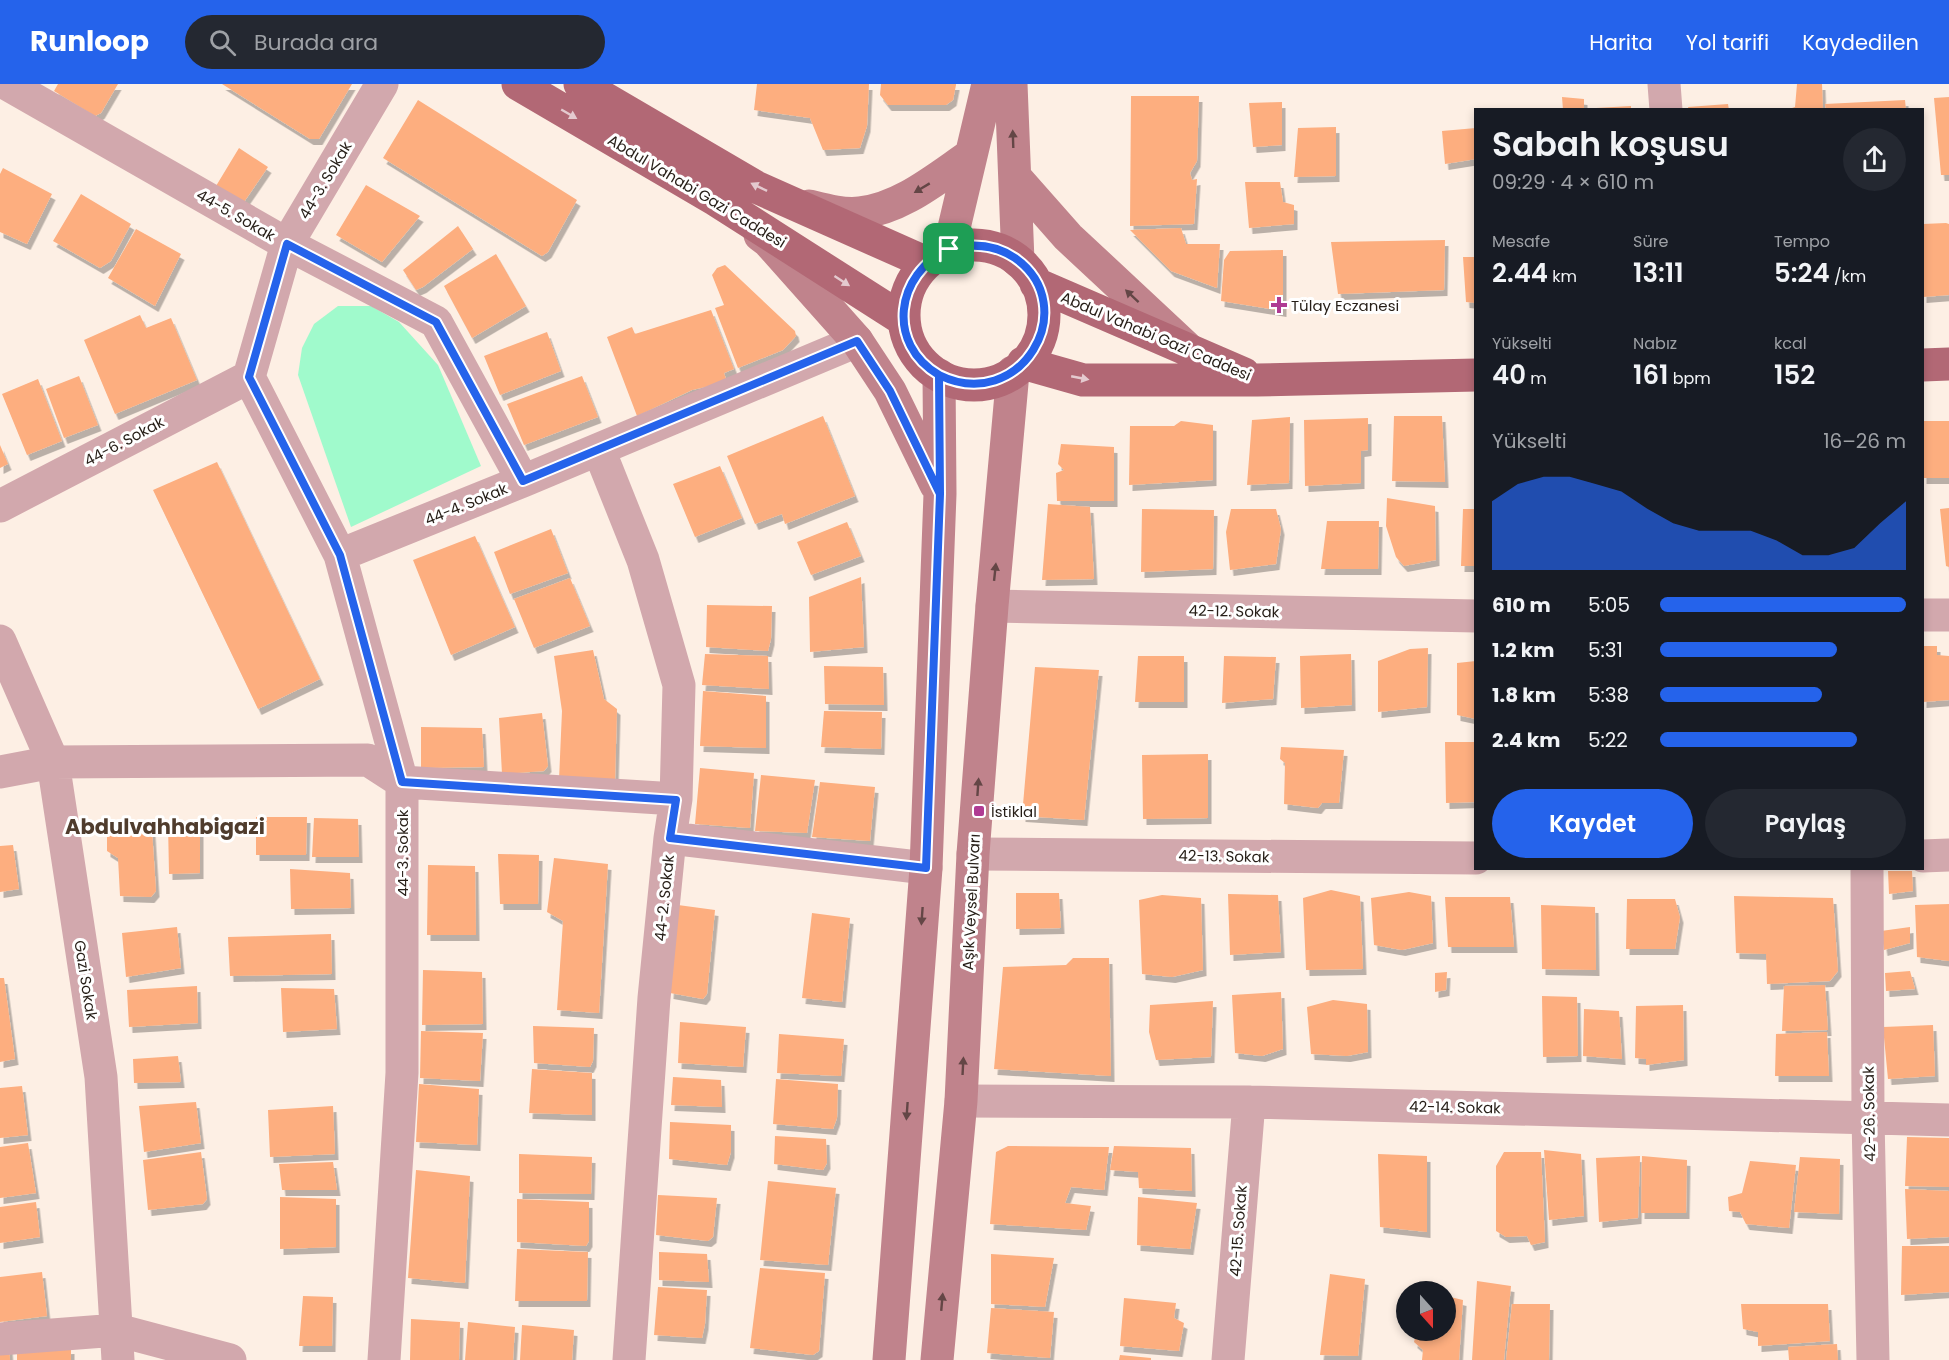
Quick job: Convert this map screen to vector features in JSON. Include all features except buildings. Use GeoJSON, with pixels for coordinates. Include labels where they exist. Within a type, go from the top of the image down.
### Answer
{"type":"FeatureCollection","features":[{"type":"Feature","properties":{"kind":"main road","name":"Abdul Vahabi Gazi Caddesi"},"geometry":{"type":"LineString","coordinates":[[518,84],[716,200],[904,320]]}},
{"type":"Feature","properties":{"kind":"main road"},"geometry":{"type":"LineString","coordinates":[[580,84],[756,187],[793,203],[938,256]]}},
{"type":"Feature","properties":{"kind":"main road"},"geometry":{"type":"LineString","coordinates":[[938,256],[971,155],[988,84]]}},
{"type":"Feature","properties":{"kind":"main road"},"geometry":{"type":"LineString","coordinates":[[1011,84],[1015,177],[1027,272],[1043,303],[1043,324],[1038,343],[1018,367],[999,380],[973,384],[952,381],[939,375],[919,358],[909,341],[904,320],[908,291],[918,273],[938,256],[970,245],[990,247],[1000,250],[1027,272]]}},
{"type":"Feature","properties":{"kind":"main road"},"geometry":{"type":"LineString","coordinates":[[793,203],[839,212],[859,213],[876,209],[898,202],[971,155]]}},
{"type":"Feature","properties":{"kind":"main road"},"geometry":{"type":"LineString","coordinates":[[1015,177],[1068,237],[1190,350]]}},
{"type":"Feature","properties":{"kind":"main road"},"geometry":{"type":"LineString","coordinates":[[716,200],[768,241],[857,341],[890,391],[940,494]]}},
{"type":"Feature","properties":{"kind":"main road","name":"Abdul Vahabi Gazi Caddesi"},"geometry":{"type":"LineString","coordinates":[[1027,272],[1257,380]]}},
{"type":"Feature","properties":{"kind":"main road"},"geometry":{"type":"LineString","coordinates":[[1924,365],[1949,364]]}},
{"type":"Feature","properties":{"kind":"main road","name":"Abdul Vahabi Gazi Caddesi"},"geometry":{"type":"LineString","coordinates":[[1018,367],[1083,380],[1257,380]]}},
{"type":"Feature","properties":{"kind":"main road","name":"Aşık Veysel Bulvarı"},"geometry":{"type":"LineString","coordinates":[[937,1360],[961,1101],[973,854],[992,606],[1018,367]]}},
{"type":"Feature","properties":{"kind":"main road"},"geometry":{"type":"LineString","coordinates":[[889,1360],[926,868],[940,494],[939,375]]}},
{"type":"Feature","properties":{"kind":"main road"},"geometry":{"type":"LineString","coordinates":[[1257,380],[1474,375]]}},
{"type":"Feature","properties":{"kind":"street","name":"44-5. Sokak"},"geometry":{"type":"LineString","coordinates":[[7,84],[287,244],[436,322],[523,481]]}},
{"type":"Feature","properties":{"kind":"street","name":"44-3. Sokak"},"geometry":{"type":"LineString","coordinates":[[382,84],[287,244],[249,377],[340,555],[402,782],[402,1073],[384,1360]]}},
{"type":"Feature","properties":{"kind":"street"},"geometry":{"type":"LineString","coordinates":[[1664,84],[1666,108]]}},
{"type":"Feature","properties":{"kind":"street","name":"44-4. Sokak"},"geometry":{"type":"LineString","coordinates":[[340,555],[599,450],[857,341]]}},
{"type":"Feature","properties":{"kind":"street","name":"44-6. Sokak"},"geometry":{"type":"LineString","coordinates":[[0,506],[249,377]]}},
{"type":"Feature","properties":{"kind":"street","name":"44-2. Sokak"},"geometry":{"type":"LineString","coordinates":[[599,450],[643,560],[679,685],[676,800],[654,998],[629,1360]]}},
{"type":"Feature","properties":{"kind":"street","name":"42-12. Sokak"},"geometry":{"type":"LineString","coordinates":[[992,606],[1474,616]]}},
{"type":"Feature","properties":{"kind":"street"},"geometry":{"type":"LineString","coordinates":[[1924,615],[1949,615]]}},
{"type":"Feature","properties":{"kind":"street","name":"Gazi Sokak"},"geometry":{"type":"LineString","coordinates":[[0,641],[53,762],[101,1077],[117,1345]]}},
{"type":"Feature","properties":{"kind":"street"},"geometry":{"type":"LineString","coordinates":[[0,772],[53,762],[368,760],[402,782],[676,800]]}},
{"type":"Feature","properties":{"kind":"street"},"geometry":{"type":"LineString","coordinates":[[670,838],[926,868]]}},
{"type":"Feature","properties":{"kind":"street","name":"42-13. Sokak"},"geometry":{"type":"LineString","coordinates":[[973,854],[1474,858]]}},
{"type":"Feature","properties":{"kind":"street"},"geometry":{"type":"LineString","coordinates":[[1924,856],[1949,855]]}},
{"type":"Feature","properties":{"kind":"street","name":"42-26. Sokak"},"geometry":{"type":"LineString","coordinates":[[1867,870],[1868,1117],[1874,1360]]}},
{"type":"Feature","properties":{"kind":"street","name":"42-14. Sokak"},"geometry":{"type":"LineString","coordinates":[[961,1101],[1249,1102],[1949,1120]]}},
{"type":"Feature","properties":{"kind":"street","name":"42-15. Sokak"},"geometry":{"type":"LineString","coordinates":[[1228,1360],[1249,1102]]}},
{"type":"Feature","properties":{"kind":"street"},"geometry":{"type":"LineString","coordinates":[[0,1339],[117,1345],[230,1360]]}},
{"type":"Feature","properties":{"kind":"green space"},"geometry":{"type":"Polygon","coordinates":[[[338,306],[371,306],[399,322],[438,365],[481,466],[351,527],[298,375],[302,348],[314,324],[338,306]]]}},
{"type":"Feature","properties":{"kind":"place","name":"Tülay Eczanesi"},"geometry":{"type":"Point","coordinates":[1279,305]}},
{"type":"Feature","properties":{"kind":"place","name":"İstiklal"},"geometry":{"type":"Point","coordinates":[979,811]}},
{"type":"Feature","properties":{"kind":"district","name":"Abdulvahhabigazi"},"geometry":{"type":"Point","coordinates":[165,826]}},
{"type":"Feature","properties":{"kind":"route"},"geometry":{"type":"LineString","coordinates":[[949,249],[932,259],[918,273],[908,291],[904,311],[906,331],[913,350],[926,366],[939,375],[940,494],[890,391],[857,341],[523,481],[436,322],[287,244],[249,377],[340,555],[402,782],[676,800],[670,838],[926,868],[940,494],[940,435],[939,375],[962,384],[982,384],[1002,378],[1013,372],[1033,352],[1043,324],[1043,303],[1040,293],[1031,275],[1018,261],[1000,250],[980,245],[949,249]]}}]}
